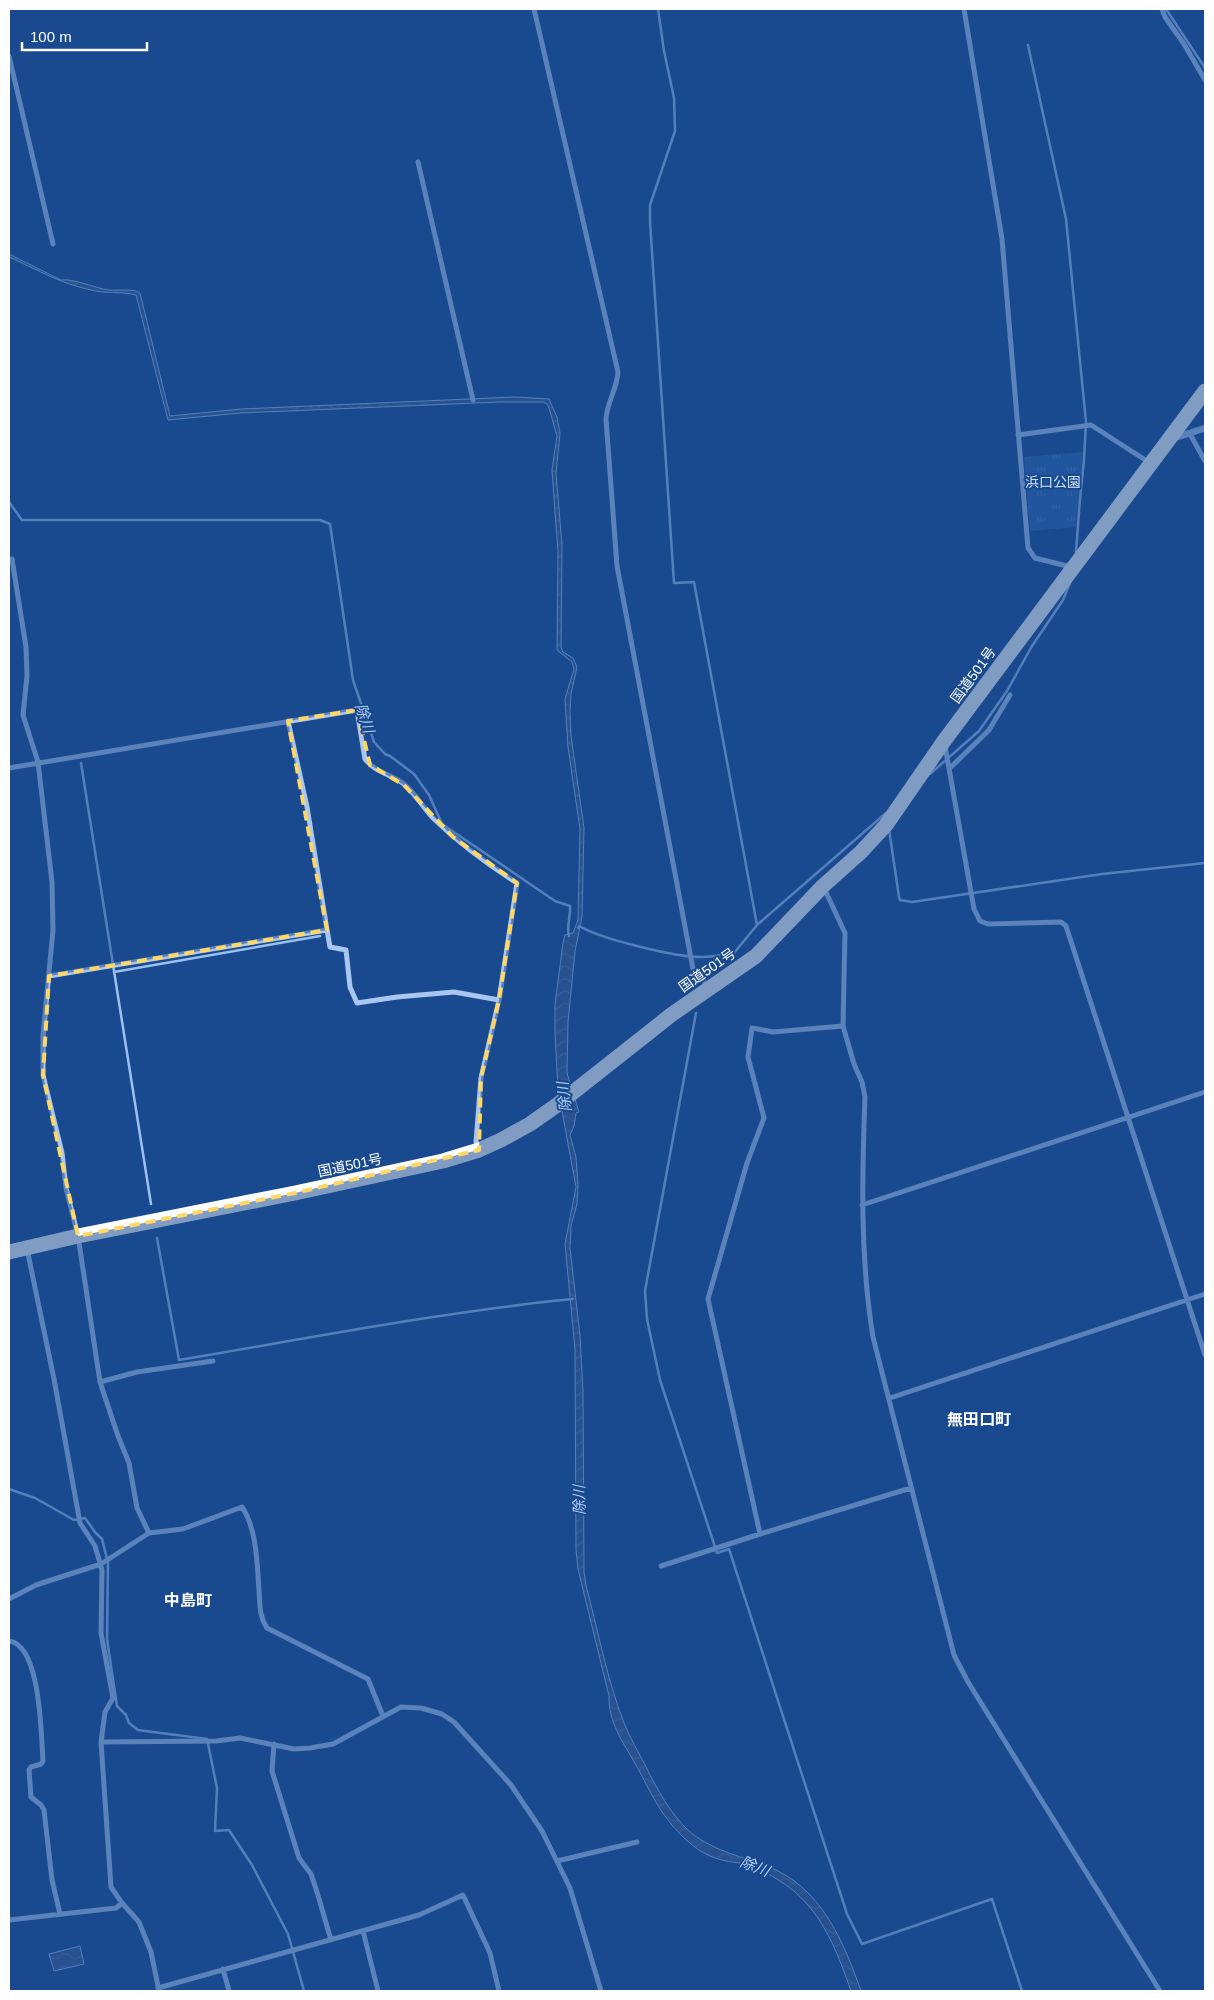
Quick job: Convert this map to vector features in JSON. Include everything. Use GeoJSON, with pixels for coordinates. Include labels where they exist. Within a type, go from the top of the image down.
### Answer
{"type":"FeatureCollection","features":[{"type":"Feature","properties":{"kind":"highway","name":"国道501号"},"geometry":{"type":"LineString","coordinates":[[9,1252],[78,1236],[405,1170],[479,1150],[530,1124],[557,1105],[671,1015],[756,956],[886,824],[944,741],[1072,567],[1205,391]]}},
{"type":"Feature","properties":{"kind":"street"},"geometry":{"type":"LineString","coordinates":[[534,9],[618,372],[617,385],[607,405],[606,419],[617,566],[693,969],[710,988]]}},
{"type":"Feature","properties":{"kind":"street"},"geometry":{"type":"LineString","coordinates":[[964,9],[1002,239],[1028,548],[1035,558],[1072,567]]}},
{"type":"Feature","properties":{"kind":"street"},"geometry":{"type":"LineString","coordinates":[[1162,9],[1165,17],[1184,44],[1205,80]]}},
{"type":"Feature","properties":{"kind":"street"},"geometry":{"type":"LineString","coordinates":[[9,56],[53,244]]}},
{"type":"Feature","properties":{"kind":"street"},"geometry":{"type":"LineString","coordinates":[[418,162],[473,400]]}},
{"type":"Feature","properties":{"kind":"street"},"geometry":{"type":"LineString","coordinates":[[1018,435],[1090,425],[1150,462]]}},
{"type":"Feature","properties":{"kind":"street"},"geometry":{"type":"LineString","coordinates":[[1170,438],[1178,439],[1205,429]]}},
{"type":"Feature","properties":{"kind":"street"},"geometry":{"type":"LineString","coordinates":[[1190,434],[1205,460]]}},
{"type":"Feature","properties":{"kind":"street"},"geometry":{"type":"LineString","coordinates":[[12,559],[26,647],[27,676],[23,716],[38,762],[52,882],[53,930],[43,1036],[43,1075],[62,1153],[66,1188],[78,1236],[100,1382],[129,1463],[138,1508],[149,1533]]}},
{"type":"Feature","properties":{"kind":"street"},"geometry":{"type":"LineString","coordinates":[[949,769],[988,730],[1010,695]]}},
{"type":"Feature","properties":{"kind":"street"},"geometry":{"type":"LineString","coordinates":[[9,768],[357,710],[365,759],[370,765],[404,784],[432,818],[453,837],[476,856],[517,883],[499,1000],[481,1078],[476,1142],[479,1150]]}},
{"type":"Feature","properties":{"kind":"street"},"geometry":{"type":"LineString","coordinates":[[288,721],[306,807],[330,947],[346,950],[350,987],[357,1003],[396,997],[454,992],[499,1000]]}},
{"type":"Feature","properties":{"kind":"street"},"geometry":{"type":"LineString","coordinates":[[944,741],[974,909],[980,921],[988,924],[1061,922],[1066,926],[1205,1354]]}},
{"type":"Feature","properties":{"kind":"street"},"geometry":{"type":"LineString","coordinates":[[823,886],[845,933],[843,1026],[854,1064],[862,1082],[865,1097],[862,1205],[867,1301],[873,1337],[954,1654],[968,1682],[1160,1991]]}},
{"type":"Feature","properties":{"kind":"street"},"geometry":{"type":"LineString","coordinates":[[49,976],[327,930]]}},
{"type":"Feature","properties":{"kind":"street"},"geometry":{"type":"LineString","coordinates":[[760,1534],[708,1299],[747,1163],[764,1118],[748,1057],[752,1028],[773,1032],[843,1026]]}},
{"type":"Feature","properties":{"kind":"street"},"geometry":{"type":"LineString","coordinates":[[862,1205],[1205,1092]]}},
{"type":"Feature","properties":{"kind":"street"},"geometry":{"type":"LineString","coordinates":[[26,1248],[54,1379],[80,1523],[95,1546],[101,1564],[101,1633],[113,1698],[105,1712],[101,1742],[111,1886],[122,1904],[139,1922],[151,1952],[158,1989],[419,1915],[463,1896],[490,1953],[498,1991]]}},
{"type":"Feature","properties":{"kind":"street"},"geometry":{"type":"LineString","coordinates":[[890,1398],[1205,1294]]}},
{"type":"Feature","properties":{"kind":"street"},"geometry":{"type":"LineString","coordinates":[[100,1382],[137,1372],[213,1361]]}},
{"type":"Feature","properties":{"kind":"street"},"geometry":{"type":"LineString","coordinates":[[661,1566],[911,1488]]}},
{"type":"Feature","properties":{"kind":"street"},"geometry":{"type":"LineString","coordinates":[[9,1599],[36,1585],[101,1564],[149,1533],[183,1529],[242,1507],[247,1514],[252,1533],[257,1563],[261,1619],[264,1624],[267,1628],[368,1679],[383,1716]]}},
{"type":"Feature","properties":{"kind":"street"},"geometry":{"type":"LineString","coordinates":[[9,1641],[15,1643],[29,1658],[37,1688],[43,1761],[29,1770],[31,1797],[44,1810],[52,1880],[60,1914]]}},
{"type":"Feature","properties":{"kind":"street"},"geometry":{"type":"LineString","coordinates":[[101,1742],[216,1741],[240,1738],[294,1749],[333,1744],[401,1707],[421,1708],[442,1714],[454,1722],[510,1785],[542,1831],[578,1909],[601,1991]]}},
{"type":"Feature","properties":{"kind":"street"},"geometry":{"type":"LineString","coordinates":[[274,1744],[272,1771],[299,1858],[311,1874],[331,1940]]}},
{"type":"Feature","properties":{"kind":"street"},"geometry":{"type":"LineString","coordinates":[[557,1861],[637,1842]]}},
{"type":"Feature","properties":{"kind":"street"},"geometry":{"type":"LineString","coordinates":[[9,1920],[116,1908],[122,1904]]}},
{"type":"Feature","properties":{"kind":"street"},"geometry":{"type":"LineString","coordinates":[[363,1931],[378,1991]]}},
{"type":"Feature","properties":{"kind":"street"},"geometry":{"type":"LineString","coordinates":[[223,1970],[229,1991]]}},
{"type":"Feature","properties":{"kind":"highlighted area"},"geometry":{"type":"Polygon","coordinates":[[[357,710],[370,765],[404,785],[453,837],[517,883],[499,1000],[481,1078],[479,1150],[295,1193],[78,1236],[43,1075],[49,976],[327,930],[288,721],[357,710]]]}},
{"type":"Feature","properties":{"kind":"green space","name":"浜口公園"},"geometry":{"type":"Polygon","coordinates":[[[1083,452],[1076,527],[1030,531],[1024,457],[1083,452]]]}},
{"type":"Feature","properties":{"kind":"water"},"geometry":{"type":"Polygon","coordinates":[[[9,254],[61,280],[71,280],[109,290],[129,290],[140,293],[170,416],[241,409],[515,397],[549,399],[557,417],[560,433],[556,473],[562,545],[561,647],[563,652],[573,658],[577,667],[571,694],[571,736],[584,828],[582,917],[575,951],[568,1022],[567,1073],[579,1112],[576,1113],[570,1135],[576,1157],[578,1186],[577,1204],[571,1226],[570,1248],[580,1336],[583,1392],[584,1572],[586,1585],[608,1672],[624,1723],[655,1784],[670,1808],[688,1830],[706,1843],[767,1866],[786,1875],[802,1887],[828,1917],[838,1935],[861,1991],[851,1991],[836,1952],[823,1926],[796,1893],[758,1869],[709,1856],[683,1837],[661,1811],[621,1740],[611,1715],[609,1696],[578,1569],[576,1550],[575,1349],[565,1244],[576,1187],[558,1089],[555,1004],[565,935],[573,933],[578,920],[580,829],[568,747],[565,699],[574,669],[572,662],[557,650],[558,552],[552,470],[557,436],[549,408],[543,402],[500,402],[240,413],[168,420],[136,295],[96,291],[69,284],[9,257],[9,254]]]}},
{"type":"Feature","properties":{"kind":"water"},"geometry":{"type":"Polygon","coordinates":[[[80,1946],[84,1964],[54,1971],[49,1954],[80,1946]]]}},
{"type":"Feature","properties":{"kind":"waterway"},"geometry":{"type":"LineString","coordinates":[[658,9],[664,51],[674,98],[675,131],[650,205],[650,222],[674,583],[694,582],[757,925]]}},
{"type":"Feature","properties":{"kind":"waterway"},"geometry":{"type":"LineString","coordinates":[[1166,9],[1205,68]]}},
{"type":"Feature","properties":{"kind":"waterway"},"geometry":{"type":"LineString","coordinates":[[1028,45],[1066,219],[1086,422],[1076,552]]}},
{"type":"Feature","properties":{"kind":"waterway"},"geometry":{"type":"LineString","coordinates":[[1183,433],[1205,426]]}},
{"type":"Feature","properties":{"kind":"waterway","name":"除川"},"geometry":{"type":"LineString","coordinates":[[9,502],[22,520],[320,520],[330,524],[353,680],[374,742],[385,754],[414,774],[429,795],[442,824],[555,901],[570,906],[569,936]]}},
{"type":"Feature","properties":{"kind":"waterway"},"geometry":{"type":"LineString","coordinates":[[930,774],[979,731],[1007,691],[1032,646],[1063,600],[1070,583]]}},
{"type":"Feature","properties":{"kind":"waterway"},"geometry":{"type":"LineString","coordinates":[[81,763],[151,1204]]}},
{"type":"Feature","properties":{"kind":"waterway"},"geometry":{"type":"LineString","coordinates":[[578,928],[579,926],[621,942],[676,954],[711,957],[734,953],[757,925],[886,813]]}},
{"type":"Feature","properties":{"kind":"waterway"},"geometry":{"type":"LineString","coordinates":[[889,829],[899,897],[900,900],[912,902],[1102,874],[1205,863]]}},
{"type":"Feature","properties":{"kind":"waterway"},"geometry":{"type":"LineString","coordinates":[[114,972],[320,936]]}},
{"type":"Feature","properties":{"kind":"waterway"},"geometry":{"type":"LineString","coordinates":[[696,1013],[645,1291],[647,1319],[660,1380],[717,1553],[729,1549],[847,1914],[862,1944],[992,1899],[1022,1991]]}},
{"type":"Feature","properties":{"kind":"waterway"},"geometry":{"type":"LineString","coordinates":[[157,1238],[179,1360],[425,1318],[573,1299]]}},
{"type":"Feature","properties":{"kind":"waterway"},"geometry":{"type":"LineString","coordinates":[[9,1489],[35,1498],[74,1520],[85,1518],[102,1539],[108,1563],[107,1639],[117,1706],[126,1715],[129,1723],[138,1730],[207,1739],[217,1788],[215,1831],[229,1830],[252,1865],[288,1934],[304,1991]]}},
{"type":"Feature","properties":{"kind":"district","name":"無田口町"},"geometry":{"type":"Point","coordinates":[979,1419]}},
{"type":"Feature","properties":{"kind":"district","name":"中島町"},"geometry":{"type":"Point","coordinates":[188,1600]}}]}
